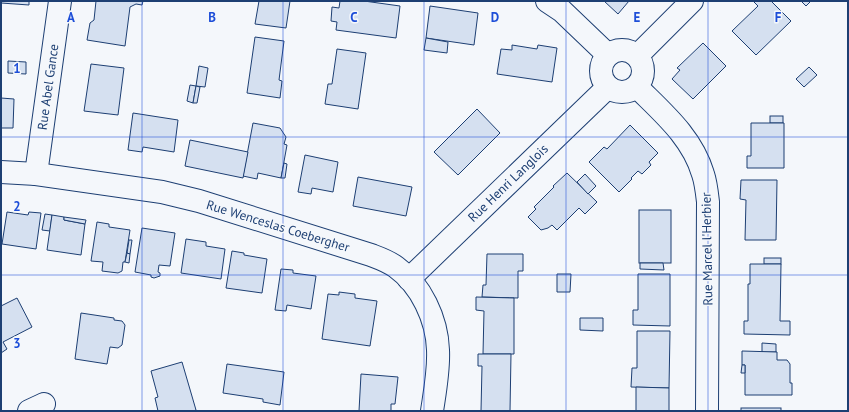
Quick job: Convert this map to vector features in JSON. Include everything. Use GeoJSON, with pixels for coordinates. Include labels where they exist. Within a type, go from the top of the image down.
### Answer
{"type":"FeatureCollection","features":[{"type":"Feature","properties":{"kind":"street","name":"Rue Abel Gance"},"geometry":{"type":"LineString","coordinates":[[36,174],[60,1]]}},
{"type":"Feature","properties":{"kind":"street"},"geometry":{"type":"LineString","coordinates":[[547,1],[562,11],[608,55]]}},
{"type":"Feature","properties":{"kind":"street"},"geometry":{"type":"LineString","coordinates":[[637,56],[692,1]]}},
{"type":"Feature","properties":{"kind":"street"},"geometry":{"type":"LineString","coordinates":[[623,50],[629,51],[637,56],[641,62],[643,70],[641,80],[637,87],[622,93],[614,91],[608,87],[603,81],[600,71],[602,64],[608,55],[623,50]]}},
{"type":"Feature","properties":{"kind":"street","name":"Rue Henri Langlois"},"geometry":{"type":"LineString","coordinates":[[408,279],[608,87]]}},
{"type":"Feature","properties":{"kind":"street","name":"Rue Marcel l'Herbier"},"geometry":{"type":"LineString","coordinates":[[637,87],[680,131],[693,150],[704,175],[708,202],[707,411]]}},
{"type":"Feature","properties":{"kind":"street","name":"Rue Wenceslas Coebergher"},"geometry":{"type":"LineString","coordinates":[[1,172],[36,174],[162,192],[380,258],[395,267],[408,279],[421,295],[432,321],[437,339],[438,353],[432,411]]}},
{"type":"Feature","properties":{"kind":"building"},"geometry":{"type":"Polygon","coordinates":[[[1,1],[29,1],[29,5],[1,3],[1,1]]]}},
{"type":"Feature","properties":{"kind":"building"},"geometry":{"type":"Polygon","coordinates":[[[96,1],[143,1],[142,5],[136,4],[130,7],[125,46],[87,40],[90,23],[94,20],[96,1]]]}},
{"type":"Feature","properties":{"kind":"building"},"geometry":{"type":"Polygon","coordinates":[[[259,1],[290,1],[286,28],[255,24],[259,1]]]}},
{"type":"Feature","properties":{"kind":"building"},"geometry":{"type":"Polygon","coordinates":[[[340,1],[364,1],[400,6],[396,38],[336,30],[337,22],[331,21],[332,7],[339,8],[340,1]]]}},
{"type":"Feature","properties":{"kind":"building"},"geometry":{"type":"Polygon","coordinates":[[[604,1],[629,1],[618,14],[604,1]]]}},
{"type":"Feature","properties":{"kind":"building"},"geometry":{"type":"Polygon","coordinates":[[[771,1],[791,21],[756,55],[732,31],[758,6],[754,2],[771,1]]]}},
{"type":"Feature","properties":{"kind":"building"},"geometry":{"type":"Polygon","coordinates":[[[801,1],[811,1],[806,6],[801,1]]]}},
{"type":"Feature","properties":{"kind":"building"},"geometry":{"type":"Polygon","coordinates":[[[430,6],[478,13],[474,45],[426,38],[430,6]]]}},
{"type":"Feature","properties":{"kind":"building"},"geometry":{"type":"Polygon","coordinates":[[[255,37],[284,41],[279,80],[282,81],[280,98],[247,93],[255,37]]]}},
{"type":"Feature","properties":{"kind":"building"},"geometry":{"type":"Polygon","coordinates":[[[426,38],[448,42],[447,53],[424,50],[426,38]]]}},
{"type":"Feature","properties":{"kind":"building"},"geometry":{"type":"Polygon","coordinates":[[[703,43],[726,66],[693,99],[672,79],[680,70],[677,68],[703,43]]]}},
{"type":"Feature","properties":{"kind":"building"},"geometry":{"type":"Polygon","coordinates":[[[512,45],[537,49],[538,45],[557,48],[552,82],[497,74],[501,49],[512,50],[512,45]]]}},
{"type":"Feature","properties":{"kind":"building"},"geometry":{"type":"Polygon","coordinates":[[[337,49],[366,53],[358,109],[325,104],[328,84],[332,84],[337,49]]]}},
{"type":"Feature","properties":{"kind":"building"},"geometry":{"type":"Polygon","coordinates":[[[8,61],[26,62],[26,74],[8,73],[8,61]]]}},
{"type":"Feature","properties":{"kind":"building"},"geometry":{"type":"Polygon","coordinates":[[[91,64],[124,68],[118,115],[84,111],[91,64]]]}},
{"type":"Feature","properties":{"kind":"building"},"geometry":{"type":"Polygon","coordinates":[[[199,66],[208,68],[205,87],[196,86],[199,66]]]}},
{"type":"Feature","properties":{"kind":"building"},"geometry":{"type":"Polygon","coordinates":[[[809,67],[817,75],[804,87],[796,79],[809,67]]]}},
{"type":"Feature","properties":{"kind":"building"},"geometry":{"type":"Polygon","coordinates":[[[190,85],[196,86],[193,103],[187,101],[190,85]]]}},
{"type":"Feature","properties":{"kind":"building"},"geometry":{"type":"Polygon","coordinates":[[[196,86],[200,87],[197,103],[193,103],[196,86]]]}},
{"type":"Feature","properties":{"kind":"building"},"geometry":{"type":"Polygon","coordinates":[[[1,98],[14,99],[13,128],[1,128],[1,98]]]}},
{"type":"Feature","properties":{"kind":"building"},"geometry":{"type":"Polygon","coordinates":[[[477,109],[500,133],[458,175],[434,152],[477,109]]]}},
{"type":"Feature","properties":{"kind":"building"},"geometry":{"type":"Polygon","coordinates":[[[133,113],[178,120],[174,152],[143,147],[142,152],[128,150],[133,113]]]}},
{"type":"Feature","properties":{"kind":"building"},"geometry":{"type":"Polygon","coordinates":[[[770,116],[783,116],[783,123],[770,123],[770,116]]]}},
{"type":"Feature","properties":{"kind":"building"},"geometry":{"type":"Polygon","coordinates":[[[253,123],[280,128],[286,137],[284,144],[287,145],[281,178],[258,173],[257,179],[243,176],[253,123]]]}},
{"type":"Feature","properties":{"kind":"building"},"geometry":{"type":"Polygon","coordinates":[[[751,123],[784,123],[784,168],[747,168],[747,156],[751,156],[751,123]]]}},
{"type":"Feature","properties":{"kind":"building"},"geometry":{"type":"Polygon","coordinates":[[[630,125],[658,153],[649,162],[651,165],[642,174],[638,171],[619,192],[589,162],[604,147],[607,149],[630,125]]]}},
{"type":"Feature","properties":{"kind":"building"},"geometry":{"type":"Polygon","coordinates":[[[190,140],[248,152],[243,178],[185,166],[190,140]]]}},
{"type":"Feature","properties":{"kind":"building"},"geometry":{"type":"Polygon","coordinates":[[[305,155],[338,162],[333,192],[312,188],[311,194],[298,192],[305,155]]]}},
{"type":"Feature","properties":{"kind":"building"},"geometry":{"type":"Polygon","coordinates":[[[284,163],[287,164],[285,178],[281,178],[284,163]]]}},
{"type":"Feature","properties":{"kind":"building"},"geometry":{"type":"Polygon","coordinates":[[[567,173],[597,202],[585,214],[579,208],[557,230],[552,225],[541,230],[528,217],[536,209],[534,207],[567,173]]]}},
{"type":"Feature","properties":{"kind":"building"},"geometry":{"type":"Polygon","coordinates":[[[585,174],[596,186],[588,194],[577,182],[585,174]]]}},
{"type":"Feature","properties":{"kind":"building"},"geometry":{"type":"Polygon","coordinates":[[[358,177],[412,187],[406,216],[353,206],[358,177]]]}},
{"type":"Feature","properties":{"kind":"building"},"geometry":{"type":"Polygon","coordinates":[[[741,180],[777,180],[776,240],[745,240],[746,200],[740,199],[741,180]]]}},
{"type":"Feature","properties":{"kind":"building"},"geometry":{"type":"Polygon","coordinates":[[[639,210],[671,210],[671,263],[639,263],[639,210]]]}},
{"type":"Feature","properties":{"kind":"building"},"geometry":{"type":"Polygon","coordinates":[[[7,212],[28,215],[29,212],[41,213],[36,249],[2,244],[7,212]]]}},
{"type":"Feature","properties":{"kind":"building"},"geometry":{"type":"Polygon","coordinates":[[[45,214],[52,215],[50,231],[42,230],[45,214]]]}},
{"type":"Feature","properties":{"kind":"building"},"geometry":{"type":"Polygon","coordinates":[[[52,215],[64,217],[64,220],[85,224],[81,255],[47,250],[52,215]]]}},
{"type":"Feature","properties":{"kind":"building"},"geometry":{"type":"Polygon","coordinates":[[[64,217],[86,220],[85,224],[64,220],[64,217]]]}},
{"type":"Feature","properties":{"kind":"building"},"geometry":{"type":"Polygon","coordinates":[[[97,222],[109,224],[109,227],[130,230],[125,262],[123,262],[122,271],[118,273],[102,271],[103,262],[91,261],[97,222]]]}},
{"type":"Feature","properties":{"kind":"building"},"geometry":{"type":"Polygon","coordinates":[[[142,228],[175,233],[170,266],[159,265],[158,272],[160,273],[160,276],[154,278],[151,277],[151,275],[135,272],[142,228]]]}},
{"type":"Feature","properties":{"kind":"building"},"geometry":{"type":"Polygon","coordinates":[[[186,239],[206,242],[206,246],[225,249],[221,279],[181,273],[186,239]]]}},
{"type":"Feature","properties":{"kind":"building"},"geometry":{"type":"Polygon","coordinates":[[[129,240],[132,240],[130,254],[127,253],[129,240]]]}},
{"type":"Feature","properties":{"kind":"building"},"geometry":{"type":"Polygon","coordinates":[[[232,251],[244,253],[244,255],[267,259],[262,293],[226,288],[232,251]]]}},
{"type":"Feature","properties":{"kind":"building"},"geometry":{"type":"Polygon","coordinates":[[[127,253],[130,254],[129,263],[125,262],[127,253]]]}},
{"type":"Feature","properties":{"kind":"building"},"geometry":{"type":"Polygon","coordinates":[[[487,254],[523,254],[523,271],[518,271],[518,298],[482,297],[483,285],[486,285],[487,254]]]}},
{"type":"Feature","properties":{"kind":"building"},"geometry":{"type":"Polygon","coordinates":[[[764,258],[781,258],[781,264],[764,264],[764,258]]]}},
{"type":"Feature","properties":{"kind":"building"},"geometry":{"type":"Polygon","coordinates":[[[640,263],[663,263],[664,270],[640,269],[640,263]]]}},
{"type":"Feature","properties":{"kind":"building"},"geometry":{"type":"Polygon","coordinates":[[[750,264],[781,264],[780,321],[790,321],[790,335],[744,334],[744,321],[748,321],[748,284],[750,284],[750,264]]]}},
{"type":"Feature","properties":{"kind":"building"},"geometry":{"type":"Polygon","coordinates":[[[281,269],[293,270],[293,273],[316,276],[311,309],[287,305],[286,311],[275,310],[281,269]]]}},
{"type":"Feature","properties":{"kind":"building"},"geometry":{"type":"Polygon","coordinates":[[[557,274],[571,274],[570,292],[557,292],[557,274]]]}},
{"type":"Feature","properties":{"kind":"building"},"geometry":{"type":"Polygon","coordinates":[[[638,274],[670,274],[670,326],[633,325],[633,310],[638,310],[638,274]]]}},
{"type":"Feature","properties":{"kind":"building"},"geometry":{"type":"Polygon","coordinates":[[[339,292],[355,294],[355,298],[377,301],[370,346],[322,339],[328,294],[339,295],[339,292]]]}},
{"type":"Feature","properties":{"kind":"building"},"geometry":{"type":"Polygon","coordinates":[[[476,297],[514,298],[514,354],[483,354],[484,311],[476,310],[476,297]]]}},
{"type":"Feature","properties":{"kind":"building"},"geometry":{"type":"Polygon","coordinates":[[[17,298],[32,327],[3,342],[7,349],[1,353],[1,306],[17,298]]]}},
{"type":"Feature","properties":{"kind":"building"},"geometry":{"type":"Polygon","coordinates":[[[81,313],[114,318],[114,320],[122,321],[125,325],[122,345],[118,348],[110,347],[107,364],[75,359],[81,313]]]}},
{"type":"Feature","properties":{"kind":"building"},"geometry":{"type":"Polygon","coordinates":[[[580,318],[603,318],[603,331],[580,330],[580,318]]]}},
{"type":"Feature","properties":{"kind":"building"},"geometry":{"type":"Polygon","coordinates":[[[637,331],[670,331],[669,388],[631,387],[632,368],[637,368],[637,331]]]}},
{"type":"Feature","properties":{"kind":"building"},"geometry":{"type":"Polygon","coordinates":[[[762,343],[776,344],[776,352],[762,352],[762,343]]]}},
{"type":"Feature","properties":{"kind":"building"},"geometry":{"type":"Polygon","coordinates":[[[742,351],[777,352],[777,360],[787,360],[790,364],[790,383],[792,383],[792,395],[745,395],[745,365],[742,365],[742,351]]]}},
{"type":"Feature","properties":{"kind":"building"},"geometry":{"type":"Polygon","coordinates":[[[478,354],[511,354],[510,411],[481,411],[482,366],[478,366],[478,354]]]}},
{"type":"Feature","properties":{"kind":"building"},"geometry":{"type":"Polygon","coordinates":[[[182,362],[196,410],[158,411],[155,398],[158,397],[151,371],[182,362]]]}},
{"type":"Feature","properties":{"kind":"building"},"geometry":{"type":"Polygon","coordinates":[[[227,364],[284,372],[280,405],[263,402],[263,399],[223,393],[227,364]]]}},
{"type":"Feature","properties":{"kind":"building"},"geometry":{"type":"Polygon","coordinates":[[[742,365],[745,365],[745,373],[741,373],[742,365]]]}},
{"type":"Feature","properties":{"kind":"building"},"geometry":{"type":"Polygon","coordinates":[[[361,374],[398,377],[395,404],[391,404],[391,411],[359,411],[361,374]]]}},
{"type":"Feature","properties":{"kind":"building"},"geometry":{"type":"Polygon","coordinates":[[[636,387],[669,388],[669,411],[636,411],[636,387]]]}},
{"type":"Feature","properties":{"kind":"building"},"geometry":{"type":"Polygon","coordinates":[[[741,408],[781,408],[781,411],[741,411],[741,408]]]}}]}
